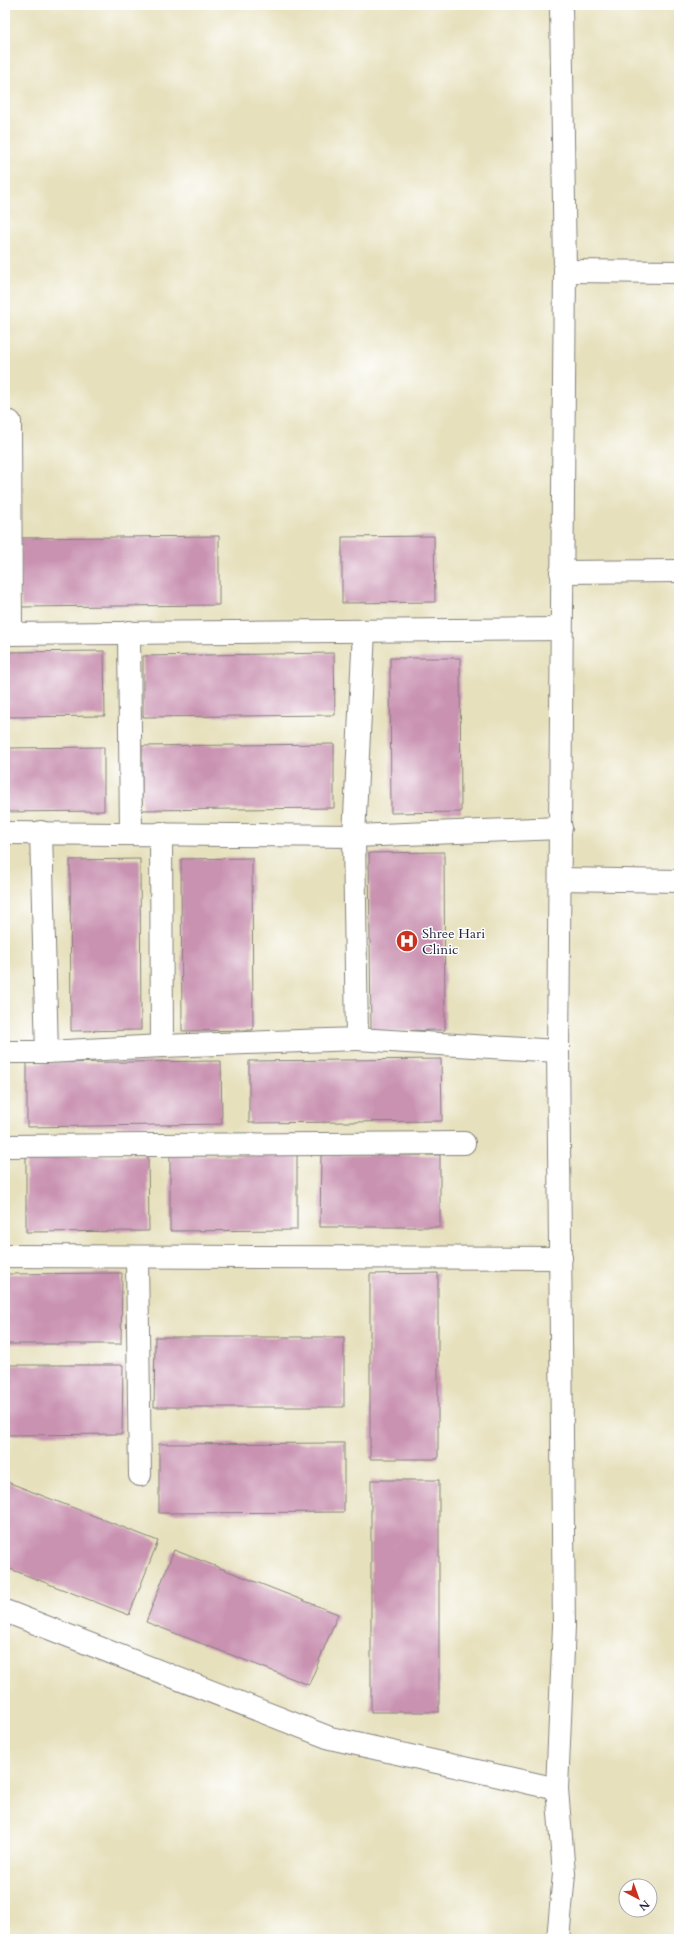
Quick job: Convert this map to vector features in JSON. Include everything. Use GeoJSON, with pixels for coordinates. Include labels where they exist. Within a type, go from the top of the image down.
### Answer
{"type":"FeatureCollection","features":[{"type":"Feature","properties":{"kind":"street"},"geometry":{"type":"LineString","coordinates":[[558,1939],[564,1874],[557,1789],[564,1626],[558,1051],[561,828],[561,572],[565,271],[561,5]]}},
{"type":"Feature","properties":{"kind":"street"},"geometry":{"type":"LineString","coordinates":[[565,271],[679,272]]}},
{"type":"Feature","properties":{"kind":"street"},"geometry":{"type":"LineString","coordinates":[[5,422],[10,422],[8,634],[561,629]]}},
{"type":"Feature","properties":{"kind":"street"},"geometry":{"type":"LineString","coordinates":[[561,572],[679,571]]}},
{"type":"Feature","properties":{"kind":"street"},"geometry":{"type":"LineString","coordinates":[[356,1039],[354,836],[364,630]]}},
{"type":"Feature","properties":{"kind":"street"},"geometry":{"type":"LineString","coordinates":[[129,632],[130,833]]}},
{"type":"Feature","properties":{"kind":"street"},"geometry":{"type":"LineString","coordinates":[[5,833],[161,833],[354,836],[561,828]]}},
{"type":"Feature","properties":{"kind":"street"},"geometry":{"type":"LineString","coordinates":[[41,832],[47,1052]]}},
{"type":"Feature","properties":{"kind":"street"},"geometry":{"type":"LineString","coordinates":[[161,833],[162,1046]]}},
{"type":"Feature","properties":{"kind":"street"},"geometry":{"type":"LineString","coordinates":[[560,879],[679,881]]}},
{"type":"Feature","properties":{"kind":"street"},"geometry":{"type":"LineString","coordinates":[[5,1052],[47,1052],[356,1039],[558,1051]]}},
{"type":"Feature","properties":{"kind":"street"},"geometry":{"type":"LineString","coordinates":[[5,1146],[464,1143]]}},
{"type":"Feature","properties":{"kind":"street"},"geometry":{"type":"LineString","coordinates":[[5,1256],[137,1258],[561,1258]]}},
{"type":"Feature","properties":{"kind":"street"},"geometry":{"type":"LineString","coordinates":[[137,1258],[140,1476]]}},
{"type":"Feature","properties":{"kind":"street"},"geometry":{"type":"LineString","coordinates":[[5,1611],[330,1738],[557,1789]]}},
{"type":"Feature","properties":{"kind":"building"},"geometry":{"type":"Polygon","coordinates":[[[219,536],[219,605],[21,607],[20,538],[219,536]]]}},
{"type":"Feature","properties":{"kind":"building"},"geometry":{"type":"Polygon","coordinates":[[[434,536],[435,602],[342,603],[342,537],[434,536]]]}},
{"type":"Feature","properties":{"kind":"building"},"geometry":{"type":"Polygon","coordinates":[[[104,651],[105,716],[5,717],[5,652],[104,651]]]}},
{"type":"Feature","properties":{"kind":"building"},"geometry":{"type":"Polygon","coordinates":[[[334,653],[335,715],[143,717],[143,656],[334,653]]]}},
{"type":"Feature","properties":{"kind":"building"},"geometry":{"type":"Polygon","coordinates":[[[390,658],[460,658],[461,812],[391,813],[390,658]]]}},
{"type":"Feature","properties":{"kind":"building"},"geometry":{"type":"Polygon","coordinates":[[[334,744],[334,808],[142,810],[142,746],[334,744]]]}},
{"type":"Feature","properties":{"kind":"building"},"geometry":{"type":"Polygon","coordinates":[[[104,747],[104,811],[5,812],[5,748],[104,747]]]}},
{"type":"Feature","properties":{"kind":"building","name":"Shree Hari Clinic"},"geometry":{"type":"Polygon","coordinates":[[[444,852],[445,1030],[371,1031],[369,853],[444,852]]]}},
{"type":"Feature","properties":{"kind":"building"},"geometry":{"type":"Polygon","coordinates":[[[252,858],[253,1030],[182,1031],[181,859],[252,858]]]}},
{"type":"Feature","properties":{"kind":"building"},"geometry":{"type":"Polygon","coordinates":[[[140,859],[141,1030],[71,1031],[70,860],[140,859]]]}},
{"type":"Feature","properties":{"kind":"building"},"geometry":{"type":"Polygon","coordinates":[[[441,1059],[442,1121],[249,1123],[249,1061],[441,1059]]]}},
{"type":"Feature","properties":{"kind":"building"},"geometry":{"type":"Polygon","coordinates":[[[221,1061],[222,1124],[27,1127],[27,1063],[221,1061]]]}},
{"type":"Feature","properties":{"kind":"building"},"geometry":{"type":"Polygon","coordinates":[[[297,1155],[297,1230],[170,1231],[170,1156],[297,1155]]]}},
{"type":"Feature","properties":{"kind":"building"},"geometry":{"type":"Polygon","coordinates":[[[321,1155],[440,1155],[440,1227],[320,1227],[321,1155]]]}},
{"type":"Feature","properties":{"kind":"building"},"geometry":{"type":"Polygon","coordinates":[[[26,1156],[148,1156],[149,1231],[26,1232],[26,1156]]]}},
{"type":"Feature","properties":{"kind":"building"},"geometry":{"type":"Polygon","coordinates":[[[122,1273],[121,1344],[5,1344],[5,1274],[122,1273]]]}},
{"type":"Feature","properties":{"kind":"building"},"geometry":{"type":"Polygon","coordinates":[[[438,1273],[438,1459],[370,1459],[370,1274],[438,1273]]]}},
{"type":"Feature","properties":{"kind":"building"},"geometry":{"type":"Polygon","coordinates":[[[155,1337],[344,1337],[344,1407],[154,1407],[155,1337]]]}},
{"type":"Feature","properties":{"kind":"building"},"geometry":{"type":"Polygon","coordinates":[[[5,1365],[123,1365],[122,1434],[5,1435],[5,1365]]]}},
{"type":"Feature","properties":{"kind":"building"},"geometry":{"type":"Polygon","coordinates":[[[344,1443],[344,1512],[159,1513],[159,1444],[344,1443]]]}},
{"type":"Feature","properties":{"kind":"building"},"geometry":{"type":"Polygon","coordinates":[[[371,1480],[439,1480],[439,1712],[371,1712],[371,1480]]]}},
{"type":"Feature","properties":{"kind":"building"},"geometry":{"type":"Polygon","coordinates":[[[5,1481],[158,1541],[129,1615],[5,1567],[5,1481]]]}},
{"type":"Feature","properties":{"kind":"building"},"geometry":{"type":"Polygon","coordinates":[[[174,1550],[338,1614],[309,1685],[146,1622],[174,1550]]]}},
{"type":"Feature","properties":{"kind":"place","name":"Shree Hari Clinic"},"geometry":{"type":"Point","coordinates":[407,941]}}]}
